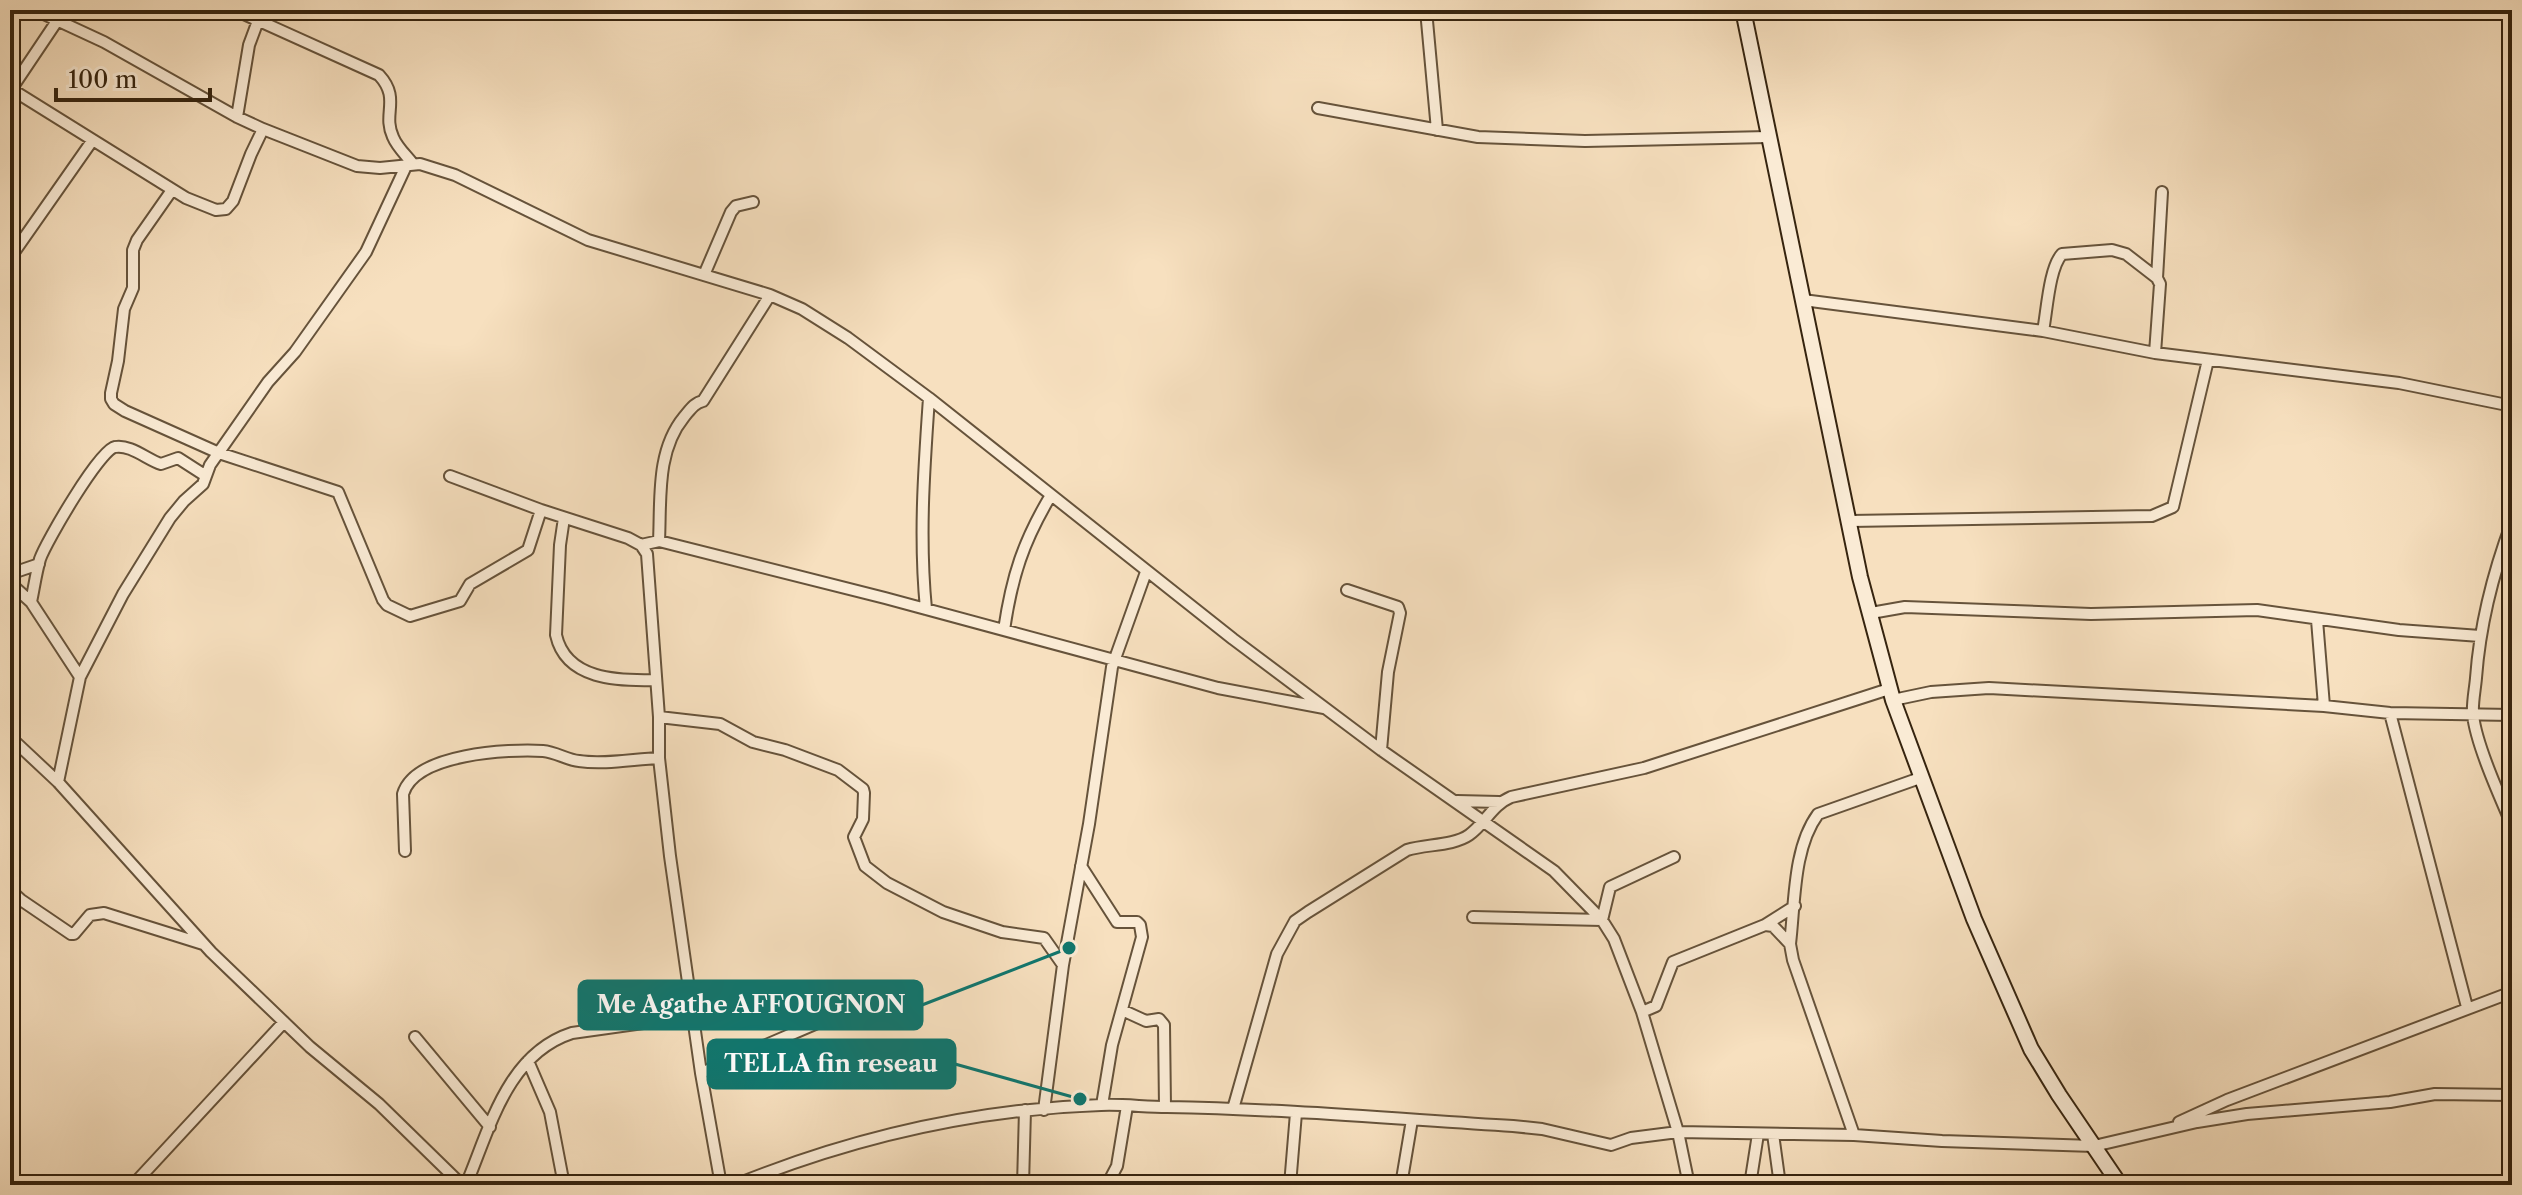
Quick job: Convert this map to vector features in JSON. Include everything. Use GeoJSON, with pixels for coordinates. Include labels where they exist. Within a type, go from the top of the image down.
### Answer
{"type":"FeatureCollection","features":[{"type":"Feature","properties":{"kind":"main road"},"geometry":{"type":"LineString","coordinates":[[1743,10],[1860,577],[1891,694],[1974,919],[2031,1049],[2120,1185]]}},
{"type":"Feature","properties":{"kind":"street"},"geometry":{"type":"LineString","coordinates":[[35,10],[104,42],[263,129],[357,166],[380,168],[410,164],[455,175],[588,240],[770,295],[802,309],[848,338],[1326,709],[1554,871],[1602,920],[1614,939],[1642,1012],[1678,1132],[1689,1185]]}},
{"type":"Feature","properties":{"kind":"street"},"geometry":{"type":"LineString","coordinates":[[235,10],[260,15],[379,75],[388,84],[391,95],[392,136],[410,164]]}},
{"type":"Feature","properties":{"kind":"street"},"geometry":{"type":"LineString","coordinates":[[1426,10],[1437,130]]}},
{"type":"Feature","properties":{"kind":"street"},"geometry":{"type":"LineString","coordinates":[[237,117],[249,45],[260,15]]}},
{"type":"Feature","properties":{"kind":"street"},"geometry":{"type":"LineString","coordinates":[[57,21],[10,90],[172,190],[216,210],[226,209],[233,201],[263,129]]}},
{"type":"Feature","properties":{"kind":"street"},"geometry":{"type":"LineString","coordinates":[[1318,108],[1478,137],[1585,141],[1768,137]]}},
{"type":"Feature","properties":{"kind":"street"},"geometry":{"type":"LineString","coordinates":[[10,258],[92,141]]}},
{"type":"Feature","properties":{"kind":"street"},"geometry":{"type":"LineString","coordinates":[[58,782],[80,677],[123,594],[170,518],[203,484],[210,465],[268,382],[295,352],[366,252],[392,192],[410,164]]}},
{"type":"Feature","properties":{"kind":"street"},"geometry":{"type":"LineString","coordinates":[[380,168],[392,192]]}},
{"type":"Feature","properties":{"kind":"street"},"geometry":{"type":"LineString","coordinates":[[172,190],[133,250],[133,288],[124,309],[111,399],[125,411],[219,453],[338,492],[383,600],[410,616],[460,601],[470,584],[524,553],[531,546],[541,510]]}},
{"type":"Feature","properties":{"kind":"street"},"geometry":{"type":"LineString","coordinates":[[2157,278],[2162,192]]}},
{"type":"Feature","properties":{"kind":"street"},"geometry":{"type":"LineString","coordinates":[[704,275],[731,212],[736,206],[753,202]]}},
{"type":"Feature","properties":{"kind":"street"},"geometry":{"type":"LineString","coordinates":[[2043,331],[2058,258],[2068,252],[2112,250],[2126,254],[2157,278],[2160,284],[2155,353]]}},
{"type":"Feature","properties":{"kind":"street"},"geometry":{"type":"LineString","coordinates":[[659,541],[662,480],[668,443],[681,422],[697,403],[703,401],[770,295]]}},
{"type":"Feature","properties":{"kind":"street"},"geometry":{"type":"LineString","coordinates":[[1803,300],[2043,331],[2155,353],[2399,383],[2512,406]]}},
{"type":"Feature","properties":{"kind":"street"},"geometry":{"type":"LineString","coordinates":[[1850,521],[2152,516],[2173,507],[2208,360]]}},
{"type":"Feature","properties":{"kind":"street"},"geometry":{"type":"LineString","coordinates":[[926,609],[921,566],[921,506],[929,398]]}},
{"type":"Feature","properties":{"kind":"street"},"geometry":{"type":"LineString","coordinates":[[31,602],[39,564],[77,493],[111,447],[123,447],[161,464],[174,457],[182,459],[206,476]]}},
{"type":"Feature","properties":{"kind":"street"},"geometry":{"type":"LineString","coordinates":[[450,476],[628,538],[641,545],[647,554],[659,717],[659,758],[670,856],[701,1073],[721,1185]]}},
{"type":"Feature","properties":{"kind":"street"},"geometry":{"type":"LineString","coordinates":[[1004,630],[1015,568],[1036,519],[1051,495]]}},
{"type":"Feature","properties":{"kind":"street"},"geometry":{"type":"LineString","coordinates":[[564,518],[560,545],[558,643],[575,663],[590,674],[620,681],[655,680]]}},
{"type":"Feature","properties":{"kind":"street"},"geometry":{"type":"LineString","coordinates":[[2512,522],[2496,563],[2485,606],[2473,715],[2481,745],[2512,825]]}},
{"type":"Feature","properties":{"kind":"street"},"geometry":{"type":"LineString","coordinates":[[641,545],[659,541],[1218,688],[1326,709]]}},
{"type":"Feature","properties":{"kind":"street"},"geometry":{"type":"LineString","coordinates":[[10,574],[39,564]]}},
{"type":"Feature","properties":{"kind":"street"},"geometry":{"type":"LineString","coordinates":[[1044,1110],[1063,965],[1115,659],[1146,572]]}},
{"type":"Feature","properties":{"kind":"street"},"geometry":{"type":"LineString","coordinates":[[10,583],[31,602],[80,677]]}},
{"type":"Feature","properties":{"kind":"street"},"geometry":{"type":"LineString","coordinates":[[1347,590],[1398,607],[1400,613],[1388,672],[1381,750]]}},
{"type":"Feature","properties":{"kind":"street"},"geometry":{"type":"LineString","coordinates":[[1871,613],[1905,607],[2091,614],[2257,610],[2399,630],[2480,636]]}},
{"type":"Feature","properties":{"kind":"street"},"geometry":{"type":"LineString","coordinates":[[2317,620],[2324,706]]}},
{"type":"Feature","properties":{"kind":"street"},"geometry":{"type":"LineString","coordinates":[[1455,801],[1499,802],[1644,768],[1891,694],[1989,688],[2324,706],[2390,713],[2512,715]]}},
{"type":"Feature","properties":{"kind":"street"},"geometry":{"type":"LineString","coordinates":[[2390,713],[2467,1007]]}},
{"type":"Feature","properties":{"kind":"street"},"geometry":{"type":"LineString","coordinates":[[659,717],[720,724],[763,747],[785,750],[838,770],[863,789],[863,819],[854,837],[865,866],[887,883],[943,912],[1002,932],[1044,938],[1063,965]]}},
{"type":"Feature","properties":{"kind":"street"},"geometry":{"type":"LineString","coordinates":[[10,737],[58,782],[205,945],[284,1022],[379,1104],[464,1185],[505,1091],[519,1069],[558,1038],[572,1033],[693,1016]]}},
{"type":"Feature","properties":{"kind":"street"},"geometry":{"type":"LineString","coordinates":[[405,851],[405,787],[446,760],[503,752],[546,751],[579,761],[659,758]]}},
{"type":"Feature","properties":{"kind":"street"},"geometry":{"type":"LineString","coordinates":[[1854,1135],[1790,944],[1801,845],[1818,814],[1920,778]]}},
{"type":"Feature","properties":{"kind":"street"},"geometry":{"type":"LineString","coordinates":[[1233,1109],[1277,954],[1295,921],[1407,850],[1461,840],[1471,834],[1499,802]]}},
{"type":"Feature","properties":{"kind":"street"},"geometry":{"type":"LineString","coordinates":[[1602,920],[1610,887],[1674,857]]}},
{"type":"Feature","properties":{"kind":"street"},"geometry":{"type":"LineString","coordinates":[[1081,866],[1117,922],[1134,921],[1140,925],[1142,937],[1112,1045],[1102,1105]]}},
{"type":"Feature","properties":{"kind":"street"},"geometry":{"type":"LineString","coordinates":[[10,890],[71,934],[90,915],[104,913],[205,945]]}},
{"type":"Feature","properties":{"kind":"street"},"geometry":{"type":"LineString","coordinates":[[1642,1012],[1656,1006],[1673,962],[1765,925],[1795,906]]}},
{"type":"Feature","properties":{"kind":"street"},"geometry":{"type":"LineString","coordinates":[[1473,917],[1602,920]]}},
{"type":"Feature","properties":{"kind":"street"},"geometry":{"type":"LineString","coordinates":[[1765,925],[1773,926],[1790,944]]}},
{"type":"Feature","properties":{"kind":"street"},"geometry":{"type":"LineString","coordinates":[[2167,1128],[2196,1112],[2512,992]]}},
{"type":"Feature","properties":{"kind":"street"},"geometry":{"type":"LineString","coordinates":[[701,1073],[857,1006]]}},
{"type":"Feature","properties":{"kind":"street"},"geometry":{"type":"LineString","coordinates":[[1122,1010],[1146,1021],[1159,1019],[1164,1025],[1165,1107]]}},
{"type":"Feature","properties":{"kind":"street"},"geometry":{"type":"LineString","coordinates":[[133,1185],[284,1022]]}},
{"type":"Feature","properties":{"kind":"street"},"geometry":{"type":"LineString","coordinates":[[415,1037],[490,1127]]}},
{"type":"Feature","properties":{"kind":"street"},"geometry":{"type":"LineString","coordinates":[[528,1061],[550,1112],[564,1185]]}},
{"type":"Feature","properties":{"kind":"street"},"geometry":{"type":"LineString","coordinates":[[735,1185],[870,1138],[1025,1110],[1102,1105],[1233,1109],[1542,1129],[1611,1145],[1631,1138],[1678,1132],[1854,1135],[2094,1146],[2167,1128],[2247,1114],[2390,1102],[2435,1094],[2512,1095]]}},
{"type":"Feature","properties":{"kind":"street"},"geometry":{"type":"LineString","coordinates":[[1107,1185],[1117,1166],[1127,1106]]}},
{"type":"Feature","properties":{"kind":"street"},"geometry":{"type":"LineString","coordinates":[[1023,1185],[1025,1110]]}},
{"type":"Feature","properties":{"kind":"street"},"geometry":{"type":"LineString","coordinates":[[1290,1185],[1296,1113]]}},
{"type":"Feature","properties":{"kind":"street"},"geometry":{"type":"LineString","coordinates":[[1401,1185],[1412,1120]]}},
{"type":"Feature","properties":{"kind":"street"},"geometry":{"type":"LineString","coordinates":[[1750,1185],[1758,1134]]}},
{"type":"Feature","properties":{"kind":"street"},"geometry":{"type":"LineString","coordinates":[[1773,1134],[1780,1185]]}},
{"type":"Feature","properties":{"kind":"place","name":"Me Agathe AFFOUGNON"},"geometry":{"type":"Point","coordinates":[1069,948]}},
{"type":"Feature","properties":{"kind":"place","name":"TELLA fin reseau"},"geometry":{"type":"Point","coordinates":[1080,1099]}}]}
